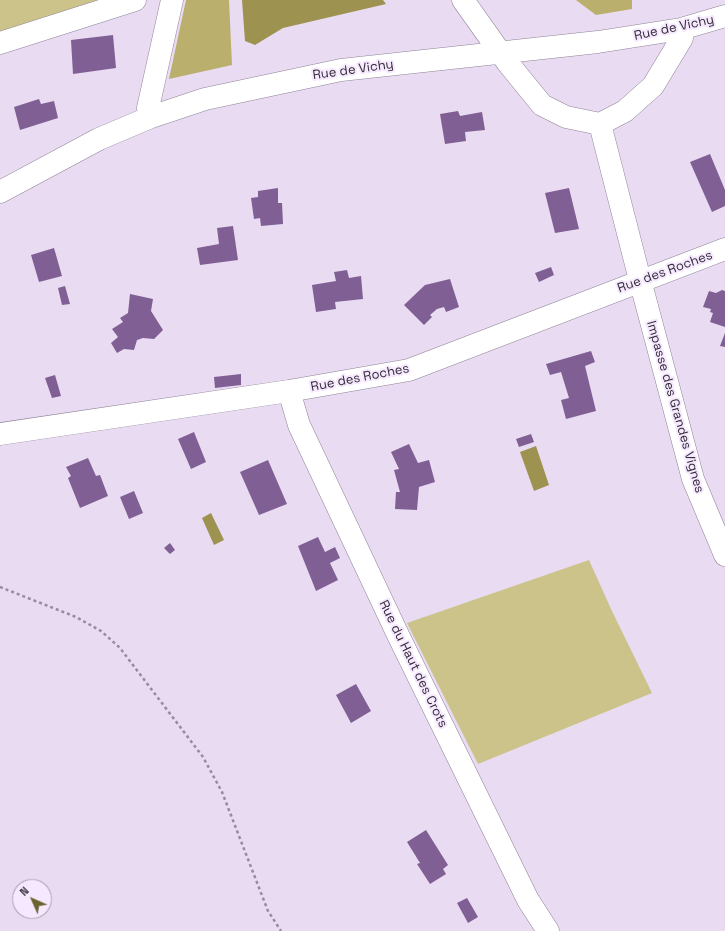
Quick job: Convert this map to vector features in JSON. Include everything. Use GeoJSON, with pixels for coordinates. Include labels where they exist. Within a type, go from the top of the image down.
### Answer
{"type":"FeatureCollection","features":[{"type":"Feature","properties":{"kind":"street"},"geometry":{"type":"LineString","coordinates":[[0,43],[135,0]]}},
{"type":"Feature","properties":{"kind":"street"},"geometry":{"type":"LineString","coordinates":[[151,117],[148,108],[172,0]]}},
{"type":"Feature","properties":{"kind":"street"},"geometry":{"type":"LineString","coordinates":[[463,0],[500,52],[542,105],[566,117],[600,124],[625,111],[653,86],[682,38],[681,29]]}},
{"type":"Feature","properties":{"kind":"street","name":"Rue de Vichy"},"geometry":{"type":"LineString","coordinates":[[0,192],[99,139],[151,117],[205,99],[341,70],[598,42],[681,29],[725,16]]}},
{"type":"Feature","properties":{"kind":"street","name":"Impasse des Grandes Vignes"},"geometry":{"type":"LineString","coordinates":[[600,124],[693,479],[725,555]]}},
{"type":"Feature","properties":{"kind":"street","name":"Rue des Roches"},"geometry":{"type":"LineString","coordinates":[[0,434],[289,391],[409,370],[640,280],[725,249]]}},
{"type":"Feature","properties":{"kind":"street","name":"Rue du Haut des Crots"},"geometry":{"type":"LineString","coordinates":[[289,391],[299,425],[399,636],[528,900],[548,931]]}},
{"type":"Feature","properties":{"kind":"path"},"geometry":{"type":"LineString","coordinates":[[0,587],[76,617],[101,631],[120,648],[203,757],[222,792],[268,911],[281,931]]}},
{"type":"Feature","properties":{"kind":"shaded area"},"geometry":{"type":"Polygon","coordinates":[[[0,0],[105,0],[0,32],[0,0]]]}},
{"type":"Feature","properties":{"kind":"shaded area"},"geometry":{"type":"Polygon","coordinates":[[[186,0],[229,0],[232,65],[169,79],[186,0]]]}},
{"type":"Feature","properties":{"kind":"shaded area"},"geometry":{"type":"Polygon","coordinates":[[[242,0],[383,0],[386,4],[283,28],[255,45],[245,41],[242,0]]]}},
{"type":"Feature","properties":{"kind":"shaded area"},"geometry":{"type":"Polygon","coordinates":[[[576,0],[632,0],[632,9],[596,15],[576,0]]]}},
{"type":"Feature","properties":{"kind":"shaded area"},"geometry":{"type":"Polygon","coordinates":[[[536,446],[549,485],[534,491],[520,452],[536,446]]]}},
{"type":"Feature","properties":{"kind":"shaded area"},"geometry":{"type":"Polygon","coordinates":[[[211,513],[224,540],[214,545],[202,518],[211,513]]]}},
{"type":"Feature","properties":{"kind":"shaded area"},"geometry":{"type":"Polygon","coordinates":[[[589,560],[652,693],[478,764],[407,623],[589,560]]]}},
{"type":"Feature","properties":{"kind":"building"},"geometry":{"type":"Polygon","coordinates":[[[113,35],[116,68],[73,74],[71,40],[113,35]]]}},
{"type":"Feature","properties":{"kind":"building"},"geometry":{"type":"Polygon","coordinates":[[[39,99],[41,104],[54,101],[58,118],[20,130],[14,107],[39,99]]]}},
{"type":"Feature","properties":{"kind":"building"},"geometry":{"type":"Polygon","coordinates":[[[458,111],[460,116],[482,112],[485,130],[465,132],[466,141],[445,144],[440,114],[458,111]]]}},
{"type":"Feature","properties":{"kind":"building"},"geometry":{"type":"Polygon","coordinates":[[[710,154],[725,190],[725,206],[712,212],[690,162],[710,154]]]}},
{"type":"Feature","properties":{"kind":"building"},"geometry":{"type":"Polygon","coordinates":[[[278,188],[278,203],[282,203],[283,224],[261,226],[260,218],[254,219],[251,198],[258,197],[258,191],[278,188]]]}},
{"type":"Feature","properties":{"kind":"building"},"geometry":{"type":"Polygon","coordinates":[[[569,188],[579,229],[555,233],[545,193],[569,188]]]}},
{"type":"Feature","properties":{"kind":"building"},"geometry":{"type":"Polygon","coordinates":[[[233,226],[238,260],[200,265],[197,248],[219,244],[217,228],[233,226]]]}},
{"type":"Feature","properties":{"kind":"building"},"geometry":{"type":"Polygon","coordinates":[[[54,248],[62,276],[39,282],[31,255],[54,248]]]}},
{"type":"Feature","properties":{"kind":"building"},"geometry":{"type":"Polygon","coordinates":[[[551,267],[554,275],[539,282],[535,273],[551,267]]]}},
{"type":"Feature","properties":{"kind":"building"},"geometry":{"type":"Polygon","coordinates":[[[347,270],[349,278],[361,276],[363,299],[335,302],[336,309],[316,312],[312,285],[336,281],[334,272],[347,270]]]}},
{"type":"Feature","properties":{"kind":"building"},"geometry":{"type":"Polygon","coordinates":[[[450,279],[459,307],[446,312],[444,307],[437,309],[430,315],[432,317],[424,325],[404,305],[425,285],[450,279]]]}},
{"type":"Feature","properties":{"kind":"building"},"geometry":{"type":"Polygon","coordinates":[[[65,286],[70,304],[62,305],[58,288],[65,286]]]}},
{"type":"Feature","properties":{"kind":"building"},"geometry":{"type":"Polygon","coordinates":[[[722,290],[725,291],[725,327],[710,322],[713,313],[710,312],[711,309],[703,307],[709,291],[716,293],[722,290]]]}},
{"type":"Feature","properties":{"kind":"building"},"geometry":{"type":"Polygon","coordinates":[[[130,294],[153,299],[151,311],[163,330],[154,339],[143,338],[137,340],[134,350],[124,349],[117,353],[111,343],[118,337],[112,329],[123,322],[120,318],[128,313],[130,294]]]}},
{"type":"Feature","properties":{"kind":"building"},"geometry":{"type":"Polygon","coordinates":[[[725,333],[725,347],[720,346],[725,333]]]}},
{"type":"Feature","properties":{"kind":"building"},"geometry":{"type":"Polygon","coordinates":[[[591,351],[595,362],[585,366],[596,411],[566,419],[561,400],[569,398],[561,372],[550,375],[546,364],[591,351]]]}},
{"type":"Feature","properties":{"kind":"building"},"geometry":{"type":"Polygon","coordinates":[[[241,374],[241,385],[215,388],[214,377],[241,374]]]}},
{"type":"Feature","properties":{"kind":"building"},"geometry":{"type":"Polygon","coordinates":[[[55,375],[61,396],[52,398],[45,378],[55,375]]]}},
{"type":"Feature","properties":{"kind":"building"},"geometry":{"type":"Polygon","coordinates":[[[194,432],[206,462],[191,469],[178,439],[194,432]]]}},
{"type":"Feature","properties":{"kind":"building"},"geometry":{"type":"Polygon","coordinates":[[[531,434],[534,442],[519,447],[516,439],[531,434]]]}},
{"type":"Feature","properties":{"kind":"building"},"geometry":{"type":"Polygon","coordinates":[[[409,444],[418,463],[429,460],[435,482],[419,487],[417,510],[395,509],[396,492],[400,492],[394,470],[399,469],[391,452],[409,444]]]}},
{"type":"Feature","properties":{"kind":"building"},"geometry":{"type":"Polygon","coordinates":[[[88,458],[96,476],[100,475],[108,496],[80,508],[68,478],[71,476],[66,467],[88,458]]]}},
{"type":"Feature","properties":{"kind":"building"},"geometry":{"type":"Polygon","coordinates":[[[268,460],[287,504],[259,515],[240,472],[268,460]]]}},
{"type":"Feature","properties":{"kind":"building"},"geometry":{"type":"Polygon","coordinates":[[[134,491],[143,513],[129,519],[120,497],[134,491]]]}},
{"type":"Feature","properties":{"kind":"building"},"geometry":{"type":"Polygon","coordinates":[[[318,537],[325,552],[335,547],[340,558],[330,563],[338,580],[316,591],[298,546],[318,537]]]}},
{"type":"Feature","properties":{"kind":"building"},"geometry":{"type":"Polygon","coordinates":[[[170,543],[175,550],[170,554],[164,548],[170,543]]]}},
{"type":"Feature","properties":{"kind":"building"},"geometry":{"type":"Polygon","coordinates":[[[356,684],[371,711],[351,723],[336,695],[356,684]]]}},
{"type":"Feature","properties":{"kind":"building"},"geometry":{"type":"Polygon","coordinates":[[[426,830],[448,865],[443,869],[446,874],[430,884],[417,864],[420,863],[407,842],[426,830]]]}},
{"type":"Feature","properties":{"kind":"building"},"geometry":{"type":"Polygon","coordinates":[[[467,898],[478,917],[468,923],[457,903],[467,898]]]}}]}
